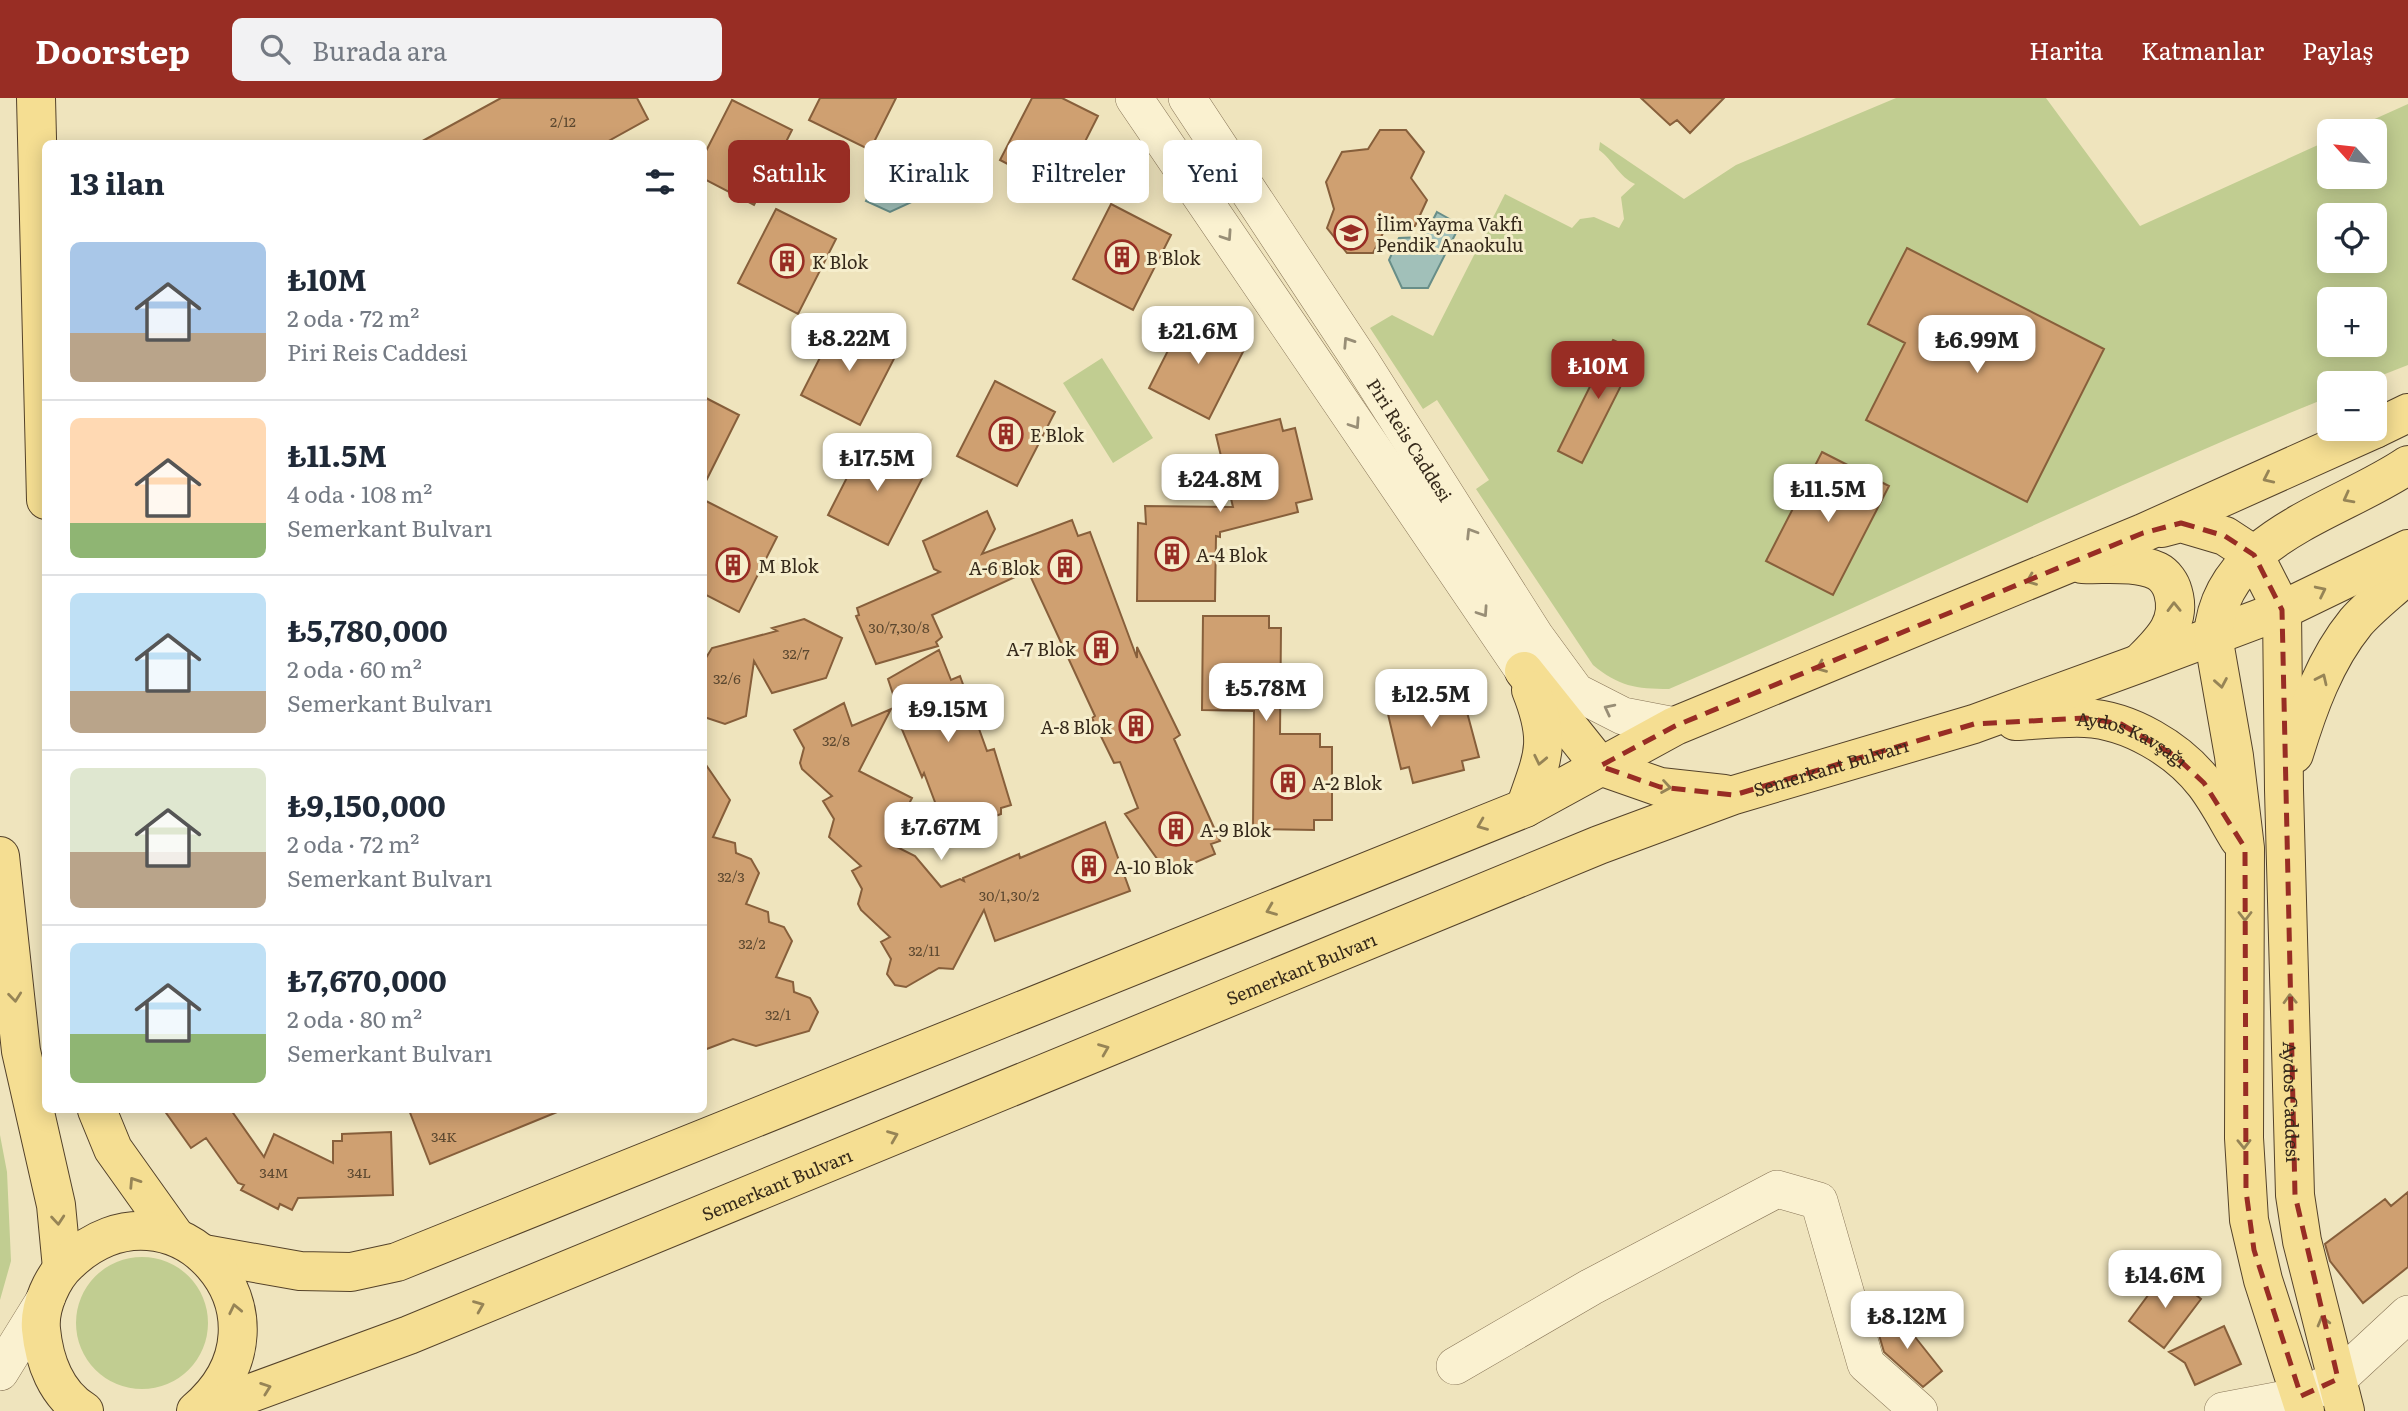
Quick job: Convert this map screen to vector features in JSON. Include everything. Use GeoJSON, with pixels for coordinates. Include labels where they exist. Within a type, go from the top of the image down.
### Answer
{"type":"FeatureCollection","features":[{"type":"Feature","properties":{"kind":"main road"},"geometry":{"type":"LineString","coordinates":[[36,98],[42,339]]}},
{"type":"Feature","properties":{"kind":"main road"},"geometry":{"type":"LineString","coordinates":[[2387,423],[2408,413]]}},
{"type":"Feature","properties":{"kind":"main road"},"geometry":{"type":"LineString","coordinates":[[54,1282],[85,1247],[113,1234],[144,1230],[190,1245],[300,1271],[351,1272],[397,1262],[1525,808],[1675,726],[2143,533],[2348,441]]}},
{"type":"Feature","properties":{"kind":"main road"},"geometry":{"type":"LineString","coordinates":[[2303,1403],[2254,1250],[2246,1191],[2245,848],[2234,756],[2213,636],[2214,617],[2231,582],[2272,539],[2408,465]]}},
{"type":"Feature","properties":{"kind":"main road"},"geometry":{"type":"LineString","coordinates":[[2143,533],[2181,523],[2225,536],[2255,555],[2282,610]]}},
{"type":"Feature","properties":{"kind":"main road","name":"Semerkant Bulvarı"},"geometry":{"type":"LineString","coordinates":[[202,1411],[409,1335],[1587,850],[1734,795],[1974,724],[2141,663],[2282,610],[2408,549]]}},
{"type":"Feature","properties":{"kind":"main road"},"geometry":{"type":"LineString","coordinates":[[2069,564],[2127,565],[2159,572],[2171,584],[2177,612],[2170,630],[2141,663]]}},
{"type":"Feature","properties":{"kind":"main road"},"geometry":{"type":"LineString","coordinates":[[2284,790],[2304,718],[2330,662],[2358,621],[2408,574]]}},
{"type":"Feature","properties":{"kind":"main road","name":"Aydos Caddesi"},"geometry":{"type":"LineString","coordinates":[[2282,610],[2295,1195],[2302,1241],[2342,1395]]}},
{"type":"Feature","properties":{"kind":"main road"},"geometry":{"type":"LineString","coordinates":[[1524,671],[1600,766],[1660,787],[1734,795]]}},
{"type":"Feature","properties":{"kind":"main road"},"geometry":{"type":"LineString","coordinates":[[1524,671],[1545,724],[1542,759],[1525,808]]}},
{"type":"Feature","properties":{"kind":"main road","name":"Aydos Kavşağı"},"geometry":{"type":"LineString","coordinates":[[1974,724],[2086,718],[2120,724],[2175,755],[2204,783],[2245,848]]}},
{"type":"Feature","properties":{"kind":"main road"},"geometry":{"type":"LineString","coordinates":[[0,856],[20,1051],[56,1205],[54,1282],[41,1325],[44,1356],[57,1384],[84,1411]]}},
{"type":"Feature","properties":{"kind":"main road"},"geometry":{"type":"LineString","coordinates":[[98,1113],[113,1149],[190,1245],[225,1278],[233,1297],[239,1338],[231,1368],[215,1395],[196,1411]]}},
{"type":"Feature","properties":{"kind":"street","name":"Piri Reis Caddesi"},"geometry":{"type":"LineString","coordinates":[[1134,98],[1524,671]]}},
{"type":"Feature","properties":{"kind":"street","name":"Piri Reis Caddesi"},"geometry":{"type":"LineString","coordinates":[[1187,98],[1347,340],[1535,636],[1576,692],[1623,716],[1675,726]]}},
{"type":"Feature","properties":{"kind":"street"},"geometry":{"type":"LineString","coordinates":[[1455,1366],[1591,1287],[1777,1189],[1819,1201],[1866,1364],[1919,1411]]}},
{"type":"Feature","properties":{"kind":"street"},"geometry":{"type":"LineString","coordinates":[[0,1372],[54,1282]]}},
{"type":"Feature","properties":{"kind":"street"},"geometry":{"type":"LineString","coordinates":[[2222,1411],[2303,1403],[2342,1395],[2408,1314]]}},
{"type":"Feature","properties":{"kind":"highlighted area"},"geometry":{"type":"Polygon","coordinates":[[[2181,523],[2225,536],[2254,555],[2282,610],[2295,1195],[2338,1379],[2301,1396],[2254,1250],[2246,1191],[2245,848],[2204,783],[2175,756],[2121,724],[2086,718],[1974,724],[1734,795],[1660,787],[1600,766],[1675,726],[2143,533],[2181,523]]]}},
{"type":"Feature","properties":{"kind":"green space"},"geometry":{"type":"Polygon","coordinates":[[[1896,98],[2046,98],[2140,226],[2317,145],[2317,189],[2387,189],[2387,119],[2375,119],[2408,104],[2408,365],[2387,373],[2387,371],[2317,371],[2317,402],[2163,467],[1669,689],[1628,685],[1611,678],[1593,665],[1476,489],[1489,480],[1437,400],[1423,409],[1370,328],[1392,315],[1433,336],[1505,194],[1572,228],[1580,219],[1594,217],[1619,228],[1624,219],[1621,197],[1635,184],[1599,150],[1600,142],[1684,199],[1736,165],[1896,98]]]}},
{"type":"Feature","properties":{"kind":"green space"},"geometry":{"type":"Polygon","coordinates":[[[1102,358],[1153,438],[1113,463],[1063,383],[1102,358]]]}},
{"type":"Feature","properties":{"kind":"green space"},"geometry":{"type":"Polygon","coordinates":[[[0,1135],[7,1172],[11,1261],[0,1300],[0,1135]]]}},
{"type":"Feature","properties":{"kind":"green space"},"geometry":{"type":"Polygon","coordinates":[[[142,1257],[167,1262],[189,1276],[203,1298],[208,1323],[203,1348],[189,1370],[167,1384],[142,1389],[117,1384],[95,1370],[81,1348],[76,1323],[81,1298],[95,1276],[117,1262],[142,1257]]]}},
{"type":"Feature","properties":{"kind":"water"},"geometry":{"type":"Polygon","coordinates":[[[870,203],[910,203],[890,212],[870,203]]]}},
{"type":"Feature","properties":{"kind":"water"},"geometry":{"type":"Polygon","coordinates":[[[1437,212],[1460,225],[1428,288],[1402,288],[1389,260],[1399,238],[1424,237],[1437,212]]]}},
{"type":"Feature","properties":{"kind":"building"},"geometry":{"type":"Polygon","coordinates":[[[501,98],[637,98],[648,119],[610,140],[424,140],[501,98]]]}},
{"type":"Feature","properties":{"kind":"building"},"geometry":{"type":"Polygon","coordinates":[[[820,98],[896,98],[875,140],[864,140],[864,147],[809,120],[820,98]]]}},
{"type":"Feature","properties":{"kind":"building"},"geometry":{"type":"Polygon","coordinates":[[[1032,98],[1062,98],[1098,116],[1086,140],[1010,140],[1032,98]]]}},
{"type":"Feature","properties":{"kind":"building"},"geometry":{"type":"Polygon","coordinates":[[[1641,98],[1724,98],[1690,133],[1677,120],[1670,125],[1641,98]]]}},
{"type":"Feature","properties":{"kind":"building"},"geometry":{"type":"Polygon","coordinates":[[[732,100],[792,130],[787,140],[728,140],[728,191],[707,181],[707,149],[732,100]]]}},
{"type":"Feature","properties":{"kind":"building"},"geometry":{"type":"Polygon","coordinates":[[[1380,130],[1406,130],[1424,152],[1411,178],[1427,200],[1415,226],[1386,227],[1373,253],[1347,253],[1327,228],[1334,209],[1326,182],[1342,152],[1368,149],[1380,130]]]}},
{"type":"Feature","properties":{"kind":"building"},"geometry":{"type":"Polygon","coordinates":[[[1007,146],[1007,164],[1000,160],[1007,146]]]}},
{"type":"Feature","properties":{"kind":"building","name":"B Blok"},"geometry":{"type":"Polygon","coordinates":[[[1111,204],[1171,235],[1133,310],[1073,279],[1111,204]]]}},
{"type":"Feature","properties":{"kind":"building","name":"K Blok"},"geometry":{"type":"Polygon","coordinates":[[[776,209],[836,239],[798,314],[738,283],[776,209]]]}},
{"type":"Feature","properties":{"kind":"building"},"geometry":{"type":"Polygon","coordinates":[[[1907,248],[2104,349],[2027,502],[1866,420],[1905,343],[1868,324],[1907,248]]]}},
{"type":"Feature","properties":{"kind":"building"},"geometry":{"type":"Polygon","coordinates":[[[1187,313],[1247,344],[1209,419],[1149,388],[1187,313]]]}},
{"type":"Feature","properties":{"kind":"building"},"geometry":{"type":"Polygon","coordinates":[[[839,320],[898,351],[860,425],[801,395],[839,320]]]}},
{"type":"Feature","properties":{"kind":"building"},"geometry":{"type":"Polygon","coordinates":[[[1613,340],[1638,352],[1582,463],[1558,451],[1613,340]]]}},
{"type":"Feature","properties":{"kind":"building","name":"E Blok"},"geometry":{"type":"Polygon","coordinates":[[[995,381],[1055,412],[1017,486],[957,456],[995,381]]]}},
{"type":"Feature","properties":{"kind":"building"},"geometry":{"type":"Polygon","coordinates":[[[707,399],[739,415],[707,479],[707,399]]]}},
{"type":"Feature","properties":{"kind":"building"},"geometry":{"type":"Polygon","coordinates":[[[1280,419],[1283,431],[1295,428],[1312,499],[1296,503],[1298,512],[1220,532],[1220,537],[1216,536],[1215,601],[1137,601],[1138,523],[1146,524],[1145,506],[1233,507],[1216,435],[1280,419]]]}},
{"type":"Feature","properties":{"kind":"building"},"geometry":{"type":"Polygon","coordinates":[[[866,440],[926,471],[888,545],[828,515],[866,440]]]}},
{"type":"Feature","properties":{"kind":"building"},"geometry":{"type":"Polygon","coordinates":[[[1822,452],[1889,486],[1833,595],[1766,561],[1822,452]]]}},
{"type":"Feature","properties":{"kind":"building","name":"M Blok"},"geometry":{"type":"Polygon","coordinates":[[[707,502],[777,537],[739,612],[707,596],[707,502]]]}},
{"type":"Feature","properties":{"kind":"building"},"geometry":{"type":"Polygon","coordinates":[[[987,511],[995,529],[982,554],[1072,520],[1078,536],[1090,532],[1137,658],[1137,647],[1180,735],[1174,739],[1220,841],[1211,844],[1215,854],[1168,874],[1125,814],[1138,808],[1120,762],[1114,763],[1092,718],[1095,716],[1028,571],[932,615],[942,637],[936,642],[938,646],[876,664],[856,616],[859,615],[857,608],[940,572],[934,569],[923,541],[987,511]]]}},
{"type":"Feature","properties":{"kind":"building"},"geometry":{"type":"Polygon","coordinates":[[[1203,616],[1269,616],[1269,628],[1281,628],[1280,734],[1320,734],[1320,747],[1332,747],[1332,820],[1314,820],[1314,830],[1253,829],[1254,711],[1202,710],[1203,616]]]}},
{"type":"Feature","properties":{"kind":"building"},"geometry":{"type":"Polygon","coordinates":[[[804,619],[842,638],[826,678],[772,693],[754,661],[746,716],[725,724],[707,718],[707,656],[712,648],[777,631],[772,628],[804,619]]]}},
{"type":"Feature","properties":{"kind":"building"},"geometry":{"type":"Polygon","coordinates":[[[939,650],[951,680],[960,676],[987,751],[994,749],[1011,805],[1001,808],[1001,814],[947,834],[924,773],[922,777],[893,708],[897,706],[888,679],[939,650]]]}},
{"type":"Feature","properties":{"kind":"building"},"geometry":{"type":"Polygon","coordinates":[[[1447,677],[1450,689],[1460,686],[1479,757],[1462,761],[1464,770],[1413,783],[1409,767],[1401,769],[1387,710],[1394,708],[1390,691],[1447,677]]]}},
{"type":"Feature","properties":{"kind":"building"},"geometry":{"type":"Polygon","coordinates":[[[844,703],[852,726],[891,709],[859,771],[912,798],[889,843],[915,856],[941,887],[960,879],[964,881],[963,878],[1019,854],[1020,858],[1105,822],[1130,891],[995,941],[984,910],[953,969],[939,968],[906,987],[895,985],[887,974],[891,959],[881,942],[890,937],[858,904],[862,889],[852,871],[861,866],[829,837],[834,819],[823,801],[832,796],[802,769],[800,763],[804,748],[794,730],[844,703]]]}},
{"type":"Feature","properties":{"kind":"building"},"geometry":{"type":"Polygon","coordinates":[[[707,766],[730,800],[713,837],[735,843],[736,853],[751,859],[759,873],[746,904],[768,912],[769,922],[784,927],[792,941],[776,977],[793,982],[794,992],[810,998],[818,1012],[809,1031],[756,1046],[733,1039],[707,1049],[707,766]]]}},
{"type":"Feature","properties":{"kind":"building"},"geometry":{"type":"Polygon","coordinates":[[[166,1113],[233,1113],[264,1157],[274,1134],[333,1163],[333,1141],[342,1141],[342,1134],[391,1132],[393,1195],[298,1198],[292,1210],[280,1204],[278,1209],[241,1190],[244,1185],[238,1183],[206,1138],[191,1148],[166,1113]]]}},
{"type":"Feature","properties":{"kind":"building"},"geometry":{"type":"Polygon","coordinates":[[[410,1113],[555,1113],[430,1164],[410,1113]]]}},
{"type":"Feature","properties":{"kind":"building"},"geometry":{"type":"Polygon","coordinates":[[[2408,1192],[2408,1267],[2363,1303],[2330,1261],[2325,1244],[2385,1199],[2391,1206],[2408,1192]]]}},
{"type":"Feature","properties":{"kind":"building"},"geometry":{"type":"Polygon","coordinates":[[[2166,1271],[2201,1299],[2164,1348],[2129,1321],[2166,1271]]]}},
{"type":"Feature","properties":{"kind":"building"},"geometry":{"type":"Polygon","coordinates":[[[1896,1313],[1942,1371],[1923,1387],[1884,1352],[1877,1328],[1896,1313]]]}},
{"type":"Feature","properties":{"kind":"building"},"geometry":{"type":"Polygon","coordinates":[[[2224,1326],[2241,1364],[2195,1385],[2185,1363],[2169,1352],[2224,1326]]]}},
{"type":"Feature","properties":{"kind":"place","name":"İlim Yayma Vakfı Pendik Anaokulu"},"geometry":{"type":"Point","coordinates":[1351,233]}},
{"type":"Feature","properties":{"kind":"place","name":"B Blok"},"geometry":{"type":"Point","coordinates":[1122,257]}},
{"type":"Feature","properties":{"kind":"place","name":"K Blok"},"geometry":{"type":"Point","coordinates":[787,261]}},
{"type":"Feature","properties":{"kind":"place","name":"E Blok"},"geometry":{"type":"Point","coordinates":[1006,434]}},
{"type":"Feature","properties":{"kind":"place","name":"A-4 Blok"},"geometry":{"type":"Point","coordinates":[1172,554]}},
{"type":"Feature","properties":{"kind":"place","name":"M Blok"},"geometry":{"type":"Point","coordinates":[733,565]}},
{"type":"Feature","properties":{"kind":"place","name":"A-6 Blok"},"geometry":{"type":"Point","coordinates":[1065,567]}},
{"type":"Feature","properties":{"kind":"place","name":"A-7 Blok"},"geometry":{"type":"Point","coordinates":[1101,648]}},
{"type":"Feature","properties":{"kind":"place","name":"A-8 Blok"},"geometry":{"type":"Point","coordinates":[1136,726]}},
{"type":"Feature","properties":{"kind":"place","name":"A-2 Blok"},"geometry":{"type":"Point","coordinates":[1288,782]}},
{"type":"Feature","properties":{"kind":"place","name":"A-9 Blok"},"geometry":{"type":"Point","coordinates":[1176,829]}},
{"type":"Feature","properties":{"kind":"place","name":"A-10 Blok"},"geometry":{"type":"Point","coordinates":[1089,866]}}]}
